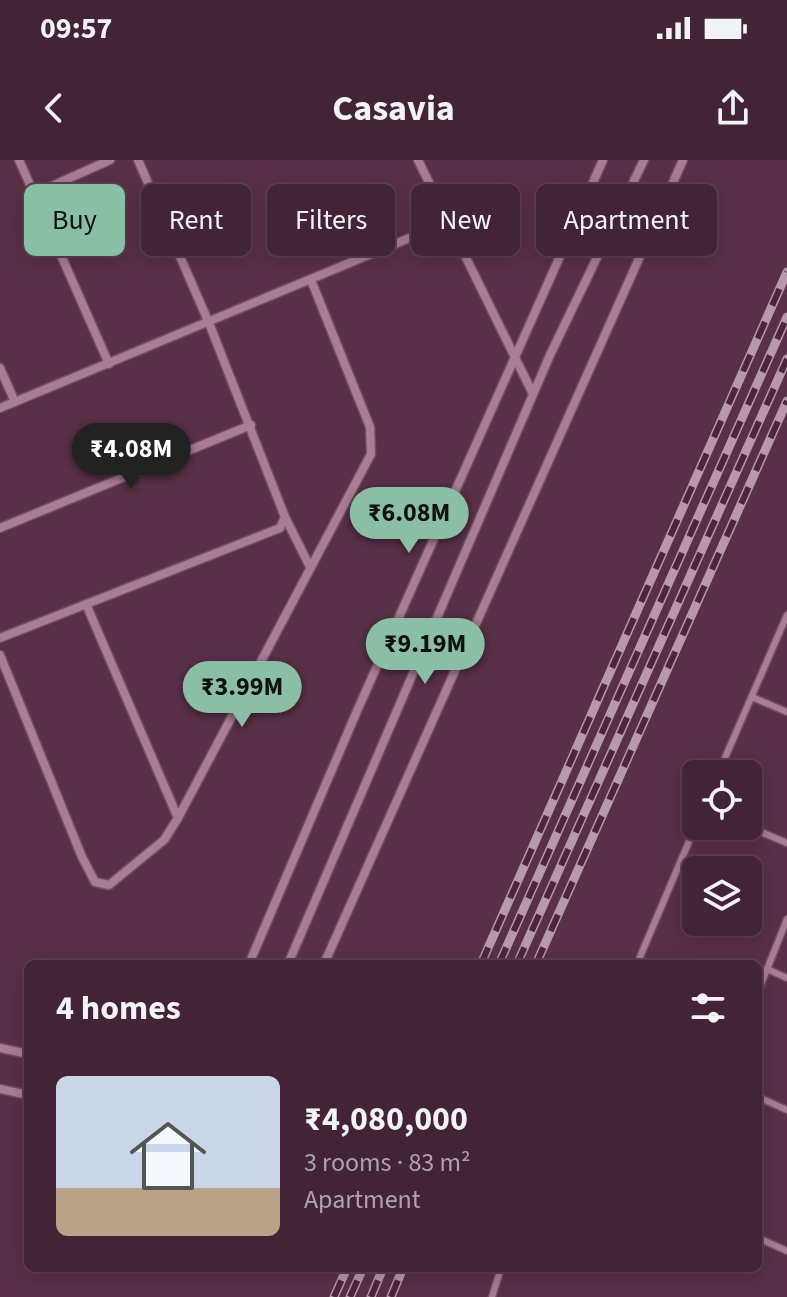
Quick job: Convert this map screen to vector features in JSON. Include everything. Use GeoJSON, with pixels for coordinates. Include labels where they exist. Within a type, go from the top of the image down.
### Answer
{"type":"FeatureCollection","features":[{"type":"Feature","properties":{"kind":"street"},"geometry":{"type":"LineString","coordinates":[[19,160],[30,184]]}},
{"type":"Feature","properties":{"kind":"street"},"geometry":{"type":"LineString","coordinates":[[56,184],[110,160]]}},
{"type":"Feature","properties":{"kind":"street"},"geometry":{"type":"LineString","coordinates":[[138,160],[209,323],[285,517],[310,567]]}},
{"type":"Feature","properties":{"kind":"street"},"geometry":{"type":"LineString","coordinates":[[418,160],[430,184]]}},
{"type":"Feature","properties":{"kind":"street"},"geometry":{"type":"LineString","coordinates":[[251,960],[357,711],[603,160]]}},
{"type":"Feature","properties":{"kind":"street"},"geometry":{"type":"LineString","coordinates":[[290,960],[533,394],[644,160]]}},
{"type":"Feature","properties":{"kind":"street"},"geometry":{"type":"LineString","coordinates":[[326,960],[683,160]]}},
{"type":"Feature","properties":{"kind":"street"},"geometry":{"type":"LineString","coordinates":[[0,408],[411,238]]}},
{"type":"Feature","properties":{"kind":"street"},"geometry":{"type":"LineString","coordinates":[[61,256],[109,364]]}},
{"type":"Feature","properties":{"kind":"street"},"geometry":{"type":"LineString","coordinates":[[464,256],[533,394]]}},
{"type":"Feature","properties":{"kind":"street"},"geometry":{"type":"LineString","coordinates":[[0,655],[95,882],[109,885],[164,840],[178,818],[371,454],[370,427],[311,280]]}},
{"type":"Feature","properties":{"kind":"street"},"geometry":{"type":"LineString","coordinates":[[0,368],[15,402]]}},
{"type":"Feature","properties":{"kind":"street"},"geometry":{"type":"LineString","coordinates":[[0,528],[251,425]]}},
{"type":"Feature","properties":{"kind":"street"},"geometry":{"type":"LineString","coordinates":[[0,638],[280,528],[285,517]]}},
{"type":"Feature","properties":{"kind":"street"},"geometry":{"type":"LineString","coordinates":[[86,604],[178,818]]}},
{"type":"Feature","properties":{"kind":"street"},"geometry":{"type":"LineString","coordinates":[[0,1048],[24,1053]]}},
{"type":"Feature","properties":{"kind":"street"},"geometry":{"type":"LineString","coordinates":[[0,1089],[24,1094]]}},
{"type":"Feature","properties":{"kind":"lane"},"geometry":{"type":"LineString","coordinates":[[724,760],[787,615]]}},
{"type":"Feature","properties":{"kind":"lane"},"geometry":{"type":"LineString","coordinates":[[752,697],[787,712]]}},
{"type":"Feature","properties":{"kind":"lane"},"geometry":{"type":"LineString","coordinates":[[762,832],[787,843]]}},
{"type":"Feature","properties":{"kind":"lane"},"geometry":{"type":"LineString","coordinates":[[639,960],[690,840]]}},
{"type":"Feature","properties":{"kind":"lane"},"geometry":{"type":"LineString","coordinates":[[762,982],[787,919]]}},
{"type":"Feature","properties":{"kind":"lane"},"geometry":{"type":"LineString","coordinates":[[767,969],[787,978]]}},
{"type":"Feature","properties":{"kind":"lane"},"geometry":{"type":"LineString","coordinates":[[762,1099],[787,1110]]}},
{"type":"Feature","properties":{"kind":"lane"},"geometry":{"type":"LineString","coordinates":[[762,1240],[787,1251]]}},
{"type":"Feature","properties":{"kind":"lane"},"geometry":{"type":"LineString","coordinates":[[492,1297],[500,1272]]}},
{"type":"Feature","properties":{"kind":"railway"},"geometry":{"type":"LineString","coordinates":[[483,960],[787,272]]}},
{"type":"Feature","properties":{"kind":"railway"},"geometry":{"type":"LineString","coordinates":[[501,960],[787,317]]}},
{"type":"Feature","properties":{"kind":"railway"},"geometry":{"type":"LineString","coordinates":[[519,960],[787,359]]}},
{"type":"Feature","properties":{"kind":"railway"},"geometry":{"type":"LineString","coordinates":[[538,960],[787,401]]}},
{"type":"Feature","properties":{"kind":"railway"},"geometry":{"type":"LineString","coordinates":[[334,1297],[345,1272]]}},
{"type":"Feature","properties":{"kind":"railway"},"geometry":{"type":"LineString","coordinates":[[350,1297],[361,1272]]}},
{"type":"Feature","properties":{"kind":"railway"},"geometry":{"type":"LineString","coordinates":[[371,1297],[381,1272]]}},
{"type":"Feature","properties":{"kind":"railway"},"geometry":{"type":"LineString","coordinates":[[391,1297],[401,1272]]}}]}
